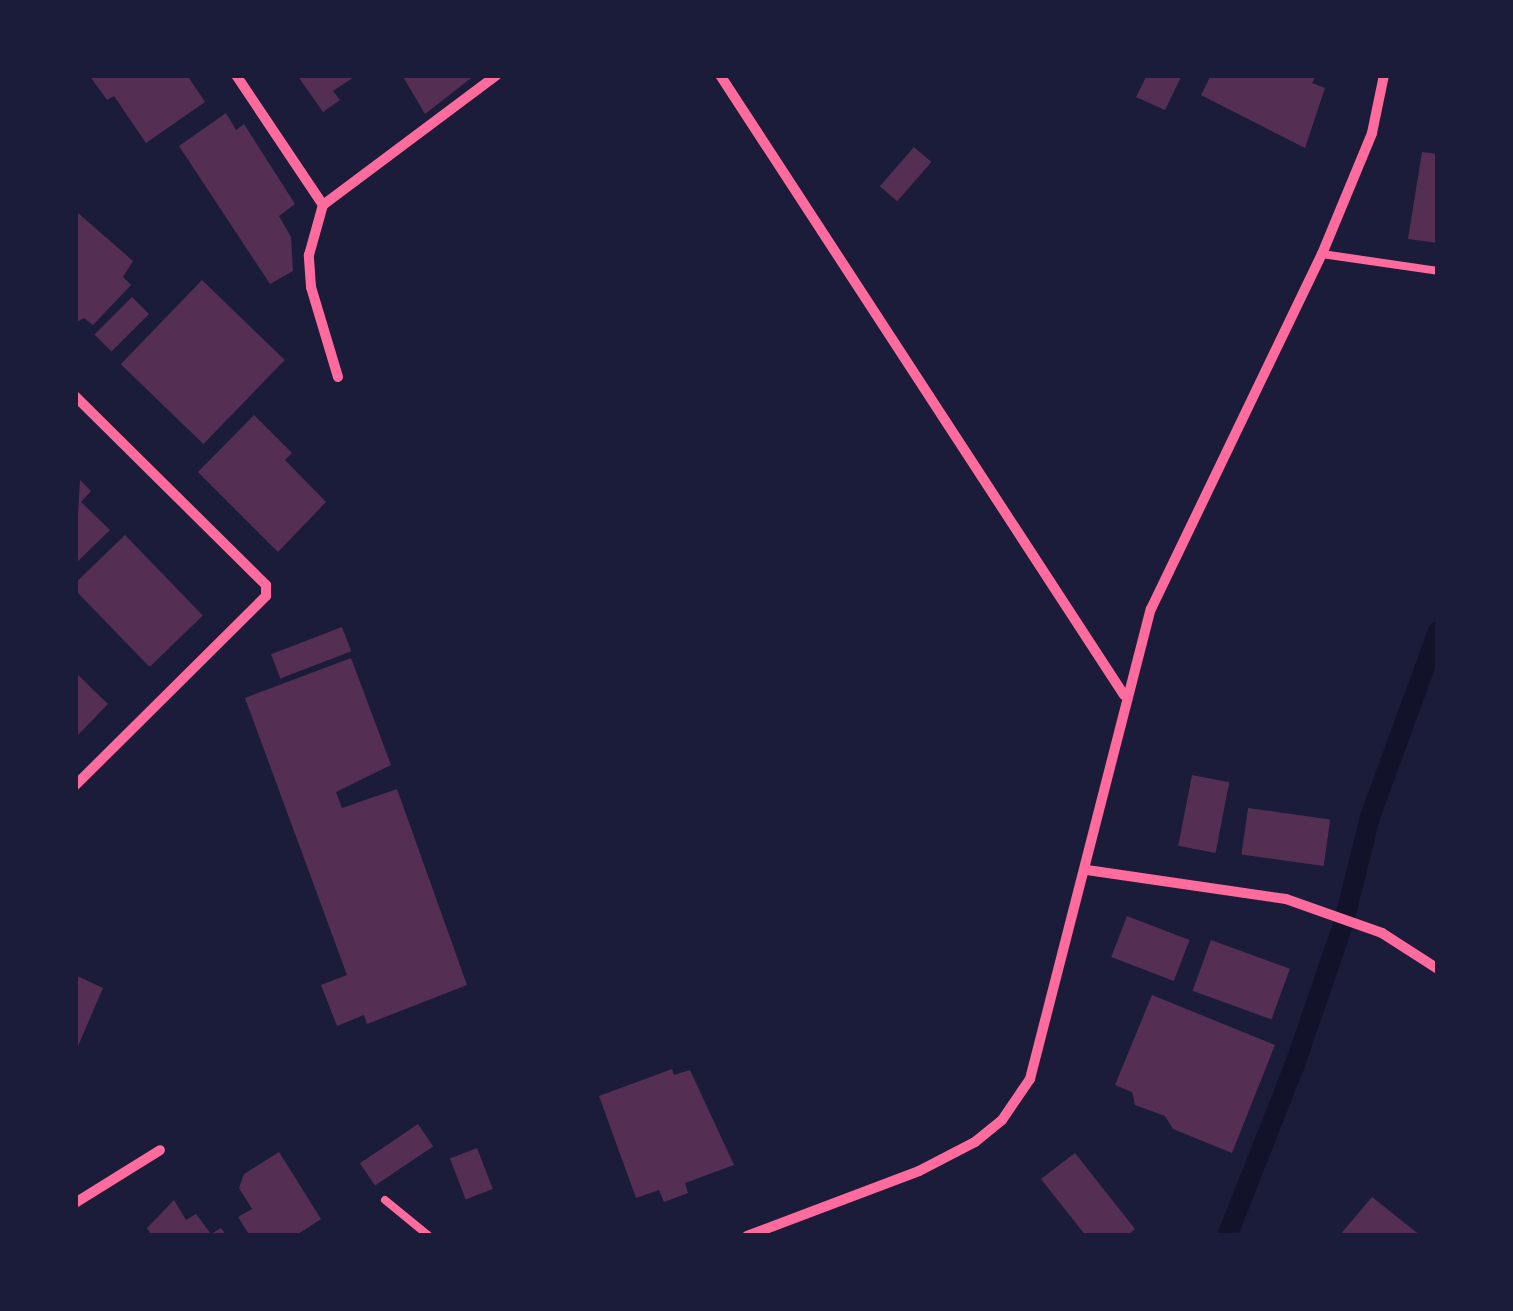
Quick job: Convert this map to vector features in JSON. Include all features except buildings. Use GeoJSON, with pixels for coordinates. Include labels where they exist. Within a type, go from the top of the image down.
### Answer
{"type":"FeatureCollection","features":[{"type":"Feature","properties":{"kind":"street"},"geometry":{"type":"LineString","coordinates":[[236,75],[323,205]]}},
{"type":"Feature","properties":{"kind":"street"},"geometry":{"type":"LineString","coordinates":[[338,377],[311,287],[309,256],[323,205],[498,75]]}},
{"type":"Feature","properties":{"kind":"street"},"geometry":{"type":"LineString","coordinates":[[720,75],[1124,695]]}},
{"type":"Feature","properties":{"kind":"street"},"geometry":{"type":"LineString","coordinates":[[747,1236],[918,1171],[1002,1120],[1030,1079],[1087,870],[1124,695],[1173,554],[1322,254],[1372,133],[1384,75]]}},
{"type":"Feature","properties":{"kind":"street"},"geometry":{"type":"LineString","coordinates":[[75,396],[266,585],[266,596],[75,786]]}},
{"type":"Feature","properties":{"kind":"street"},"geometry":{"type":"LineString","coordinates":[[1087,870],[1286,899],[1382,933],[1438,969]]}},
{"type":"Feature","properties":{"kind":"street"},"geometry":{"type":"LineString","coordinates":[[75,1203],[160,1150]]}},
{"type":"Feature","properties":{"kind":"lane"},"geometry":{"type":"LineString","coordinates":[[1322,254],[1438,272]]}},
{"type":"Feature","properties":{"kind":"lane"},"geometry":{"type":"LineString","coordinates":[[385,1200],[429,1236]]}},
{"type":"Feature","properties":{"kind":"waterway"},"geometry":{"type":"LineString","coordinates":[[1227,1236],[1294,1067],[1343,925],[1370,817],[1438,631]]}}]}
